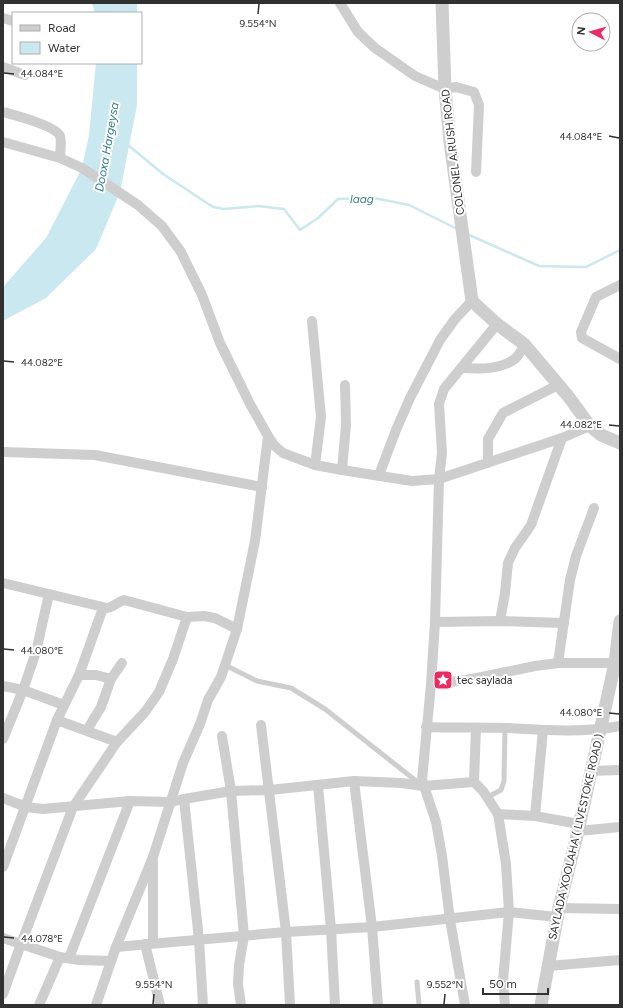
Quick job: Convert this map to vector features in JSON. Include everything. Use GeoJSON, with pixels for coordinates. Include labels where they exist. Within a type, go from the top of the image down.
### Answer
{"type":"FeatureCollection","features":[{"type":"Feature","properties":{"kind":"street"},"geometry":{"type":"LineString","coordinates":[[340,3],[358,32],[375,48],[414,76],[445,89],[456,87],[474,92],[478,105],[476,172]]}},
{"type":"Feature","properties":{"kind":"street","name":"COLONEL A.RUSH ROAD"},"geometry":{"type":"LineString","coordinates":[[442,3],[445,89],[450,142],[472,301]]}},
{"type":"Feature","properties":{"kind":"street"},"geometry":{"type":"LineString","coordinates":[[3,67],[25,74]]}},
{"type":"Feature","properties":{"kind":"street"},"geometry":{"type":"LineString","coordinates":[[3,112],[47,126],[58,132],[60,137],[60,158]]}},
{"type":"Feature","properties":{"kind":"street"},"geometry":{"type":"LineString","coordinates":[[3,142],[60,158],[82,168],[138,205],[162,226],[181,252],[202,295],[220,343],[250,404],[268,436],[283,453],[316,465],[342,470],[412,481],[439,480],[562,438],[590,426]]}},
{"type":"Feature","properties":{"kind":"street"},"geometry":{"type":"LineString","coordinates":[[620,285],[596,297],[580,332],[582,338],[620,359]]}},
{"type":"Feature","properties":{"kind":"street"},"geometry":{"type":"LineString","coordinates":[[379,475],[410,398],[440,340],[455,319],[472,301],[497,324],[524,344],[590,426],[601,435],[620,443]]}},
{"type":"Feature","properties":{"kind":"street"},"geometry":{"type":"LineString","coordinates":[[312,321],[321,416],[316,465]]}},
{"type":"Feature","properties":{"kind":"street"},"geometry":{"type":"LineString","coordinates":[[465,1005],[450,920],[436,822],[422,780],[435,622],[439,480],[442,453],[439,404],[444,389],[497,324]]}},
{"type":"Feature","properties":{"kind":"street"},"geometry":{"type":"LineString","coordinates":[[462,368],[480,369],[502,366],[516,357],[524,344]]}},
{"type":"Feature","properties":{"kind":"street"},"geometry":{"type":"LineString","coordinates":[[342,470],[346,425],[345,385]]}},
{"type":"Feature","properties":{"kind":"street"},"geometry":{"type":"LineString","coordinates":[[488,463],[488,439],[503,413],[558,385]]}},
{"type":"Feature","properties":{"kind":"street"},"geometry":{"type":"LineString","coordinates":[[96,1005],[116,947],[153,857],[183,763],[200,724],[208,700],[221,677],[237,628],[255,541],[268,436]]}},
{"type":"Feature","properties":{"kind":"street"},"geometry":{"type":"LineString","coordinates":[[500,621],[508,564],[516,548],[531,525],[562,438]]}},
{"type":"Feature","properties":{"kind":"street"},"geometry":{"type":"LineString","coordinates":[[3,452],[95,455],[262,487]]}},
{"type":"Feature","properties":{"kind":"street"},"geometry":{"type":"LineString","coordinates":[[558,663],[570,580],[576,556],[594,508]]}},
{"type":"Feature","properties":{"kind":"street"},"geometry":{"type":"LineString","coordinates":[[3,583],[103,608],[109,608],[120,601],[127,601],[187,617],[204,616],[215,618],[237,628]]}},
{"type":"Feature","properties":{"kind":"street"},"geometry":{"type":"LineString","coordinates":[[3,739],[23,690],[36,652],[49,594]]}},
{"type":"Feature","properties":{"kind":"street"},"geometry":{"type":"LineString","coordinates":[[3,867],[57,720],[79,675],[103,608]]}},
{"type":"Feature","properties":{"kind":"street"},"geometry":{"type":"LineString","coordinates":[[3,994],[74,807],[117,742],[145,712],[159,692],[173,659],[187,617]]}},
{"type":"Feature","properties":{"kind":"street"},"geometry":{"type":"LineString","coordinates":[[435,622],[500,621],[564,623]]}},
{"type":"Feature","properties":{"kind":"street","name":"SAYLADA XOOLAHA ( LIVESTOKE ROAD )"},"geometry":{"type":"LineString","coordinates":[[541,1005],[558,913],[590,771],[617,662],[620,621]]}},
{"type":"Feature","properties":{"kind":"street"},"geometry":{"type":"LineString","coordinates":[[431,684],[467,680],[535,666],[558,663],[617,662]]}},
{"type":"Feature","properties":{"kind":"street"},"geometry":{"type":"LineString","coordinates":[[87,730],[101,707],[112,679],[122,663]]}},
{"type":"Feature","properties":{"kind":"street"},"geometry":{"type":"LineString","coordinates":[[79,675],[112,679]]}},
{"type":"Feature","properties":{"kind":"street"},"geometry":{"type":"LineString","coordinates":[[3,686],[23,690],[64,705]]}},
{"type":"Feature","properties":{"kind":"street"},"geometry":{"type":"LineString","coordinates":[[57,720],[117,742]]}},
{"type":"Feature","properties":{"kind":"street"},"geometry":{"type":"LineString","coordinates":[[261,725],[286,932],[290,1005]]}},
{"type":"Feature","properties":{"kind":"street"},"geometry":{"type":"LineString","coordinates":[[426,727],[600,730],[620,726]]}},
{"type":"Feature","properties":{"kind":"street"},"geometry":{"type":"LineString","coordinates":[[476,728],[474,782],[488,797],[498,814],[506,864],[509,912],[503,981],[505,1005]]}},
{"type":"Feature","properties":{"kind":"street"},"geometry":{"type":"LineString","coordinates":[[535,816],[543,730]]}},
{"type":"Feature","properties":{"kind":"street"},"geometry":{"type":"LineString","coordinates":[[222,736],[231,791],[244,936],[238,971],[241,1005]]}},
{"type":"Feature","properties":{"kind":"street"},"geometry":{"type":"LineString","coordinates":[[590,771],[620,770]]}},
{"type":"Feature","properties":{"kind":"street"},"geometry":{"type":"LineString","coordinates":[[354,782],[372,927],[378,1005]]}},
{"type":"Feature","properties":{"kind":"street"},"geometry":{"type":"LineString","coordinates":[[3,798],[26,807],[43,809],[130,801],[171,802],[231,791],[270,790],[354,782],[402,783],[423,786],[474,782]]}},
{"type":"Feature","properties":{"kind":"street"},"geometry":{"type":"LineString","coordinates":[[318,785],[331,929],[335,1005]]}},
{"type":"Feature","properties":{"kind":"street"},"geometry":{"type":"LineString","coordinates":[[184,799],[199,940],[204,1005]]}},
{"type":"Feature","properties":{"kind":"street"},"geometry":{"type":"LineString","coordinates":[[39,1005],[64,958],[130,801]]}},
{"type":"Feature","properties":{"kind":"street"},"geometry":{"type":"LineString","coordinates":[[498,814],[535,816],[578,828],[620,827],[620,830]]}},
{"type":"Feature","properties":{"kind":"street"},"geometry":{"type":"LineString","coordinates":[[153,857],[149,944],[160,1005]]}},
{"type":"Feature","properties":{"kind":"street"},"geometry":{"type":"LineString","coordinates":[[116,947],[286,932],[372,927],[450,920],[509,912],[558,913],[620,909]]}},
{"type":"Feature","properties":{"kind":"street"},"geometry":{"type":"LineString","coordinates":[[3,938],[64,958],[111,961]]}},
{"type":"Feature","properties":{"kind":"street"},"geometry":{"type":"LineString","coordinates":[[548,966],[620,960]]}},
{"type":"Feature","properties":{"kind":"lane"},"geometry":{"type":"LineString","coordinates":[[225,665],[256,681],[291,688],[318,705],[423,786]]}},
{"type":"Feature","properties":{"kind":"lane"},"geometry":{"type":"LineString","coordinates":[[488,797],[501,790],[504,781],[505,728]]}},
{"type":"Feature","properties":{"kind":"lane"},"geometry":{"type":"LineString","coordinates":[[417,982],[419,1005]]}},
{"type":"Feature","properties":{"kind":"water"},"geometry":{"type":"Polygon","coordinates":[[[92,3],[137,3],[137,12],[95,12],[92,3]]]}},
{"type":"Feature","properties":{"kind":"water","name":"Dooxa Hargeysa"},"geometry":{"type":"Polygon","coordinates":[[[96,64],[137,64],[137,105],[120,192],[96,249],[46,298],[3,321],[3,287],[46,238],[82,168],[89,135],[96,64]]]}},
{"type":"Feature","properties":{"kind":"waterway","name":"laag"},"geometry":{"type":"LineString","coordinates":[[128,145],[163,174],[213,207],[224,209],[258,206],[284,209],[300,230],[318,218],[338,199],[374,198],[409,205],[457,229]]}},
{"type":"Feature","properties":{"kind":"waterway","name":"laag"},"geometry":{"type":"LineString","coordinates":[[467,234],[539,266],[586,267],[620,250]]}},
{"type":"Feature","properties":{"kind":"place","name":"tec saylada"},"geometry":{"type":"Point","coordinates":[443,680]}}]}
